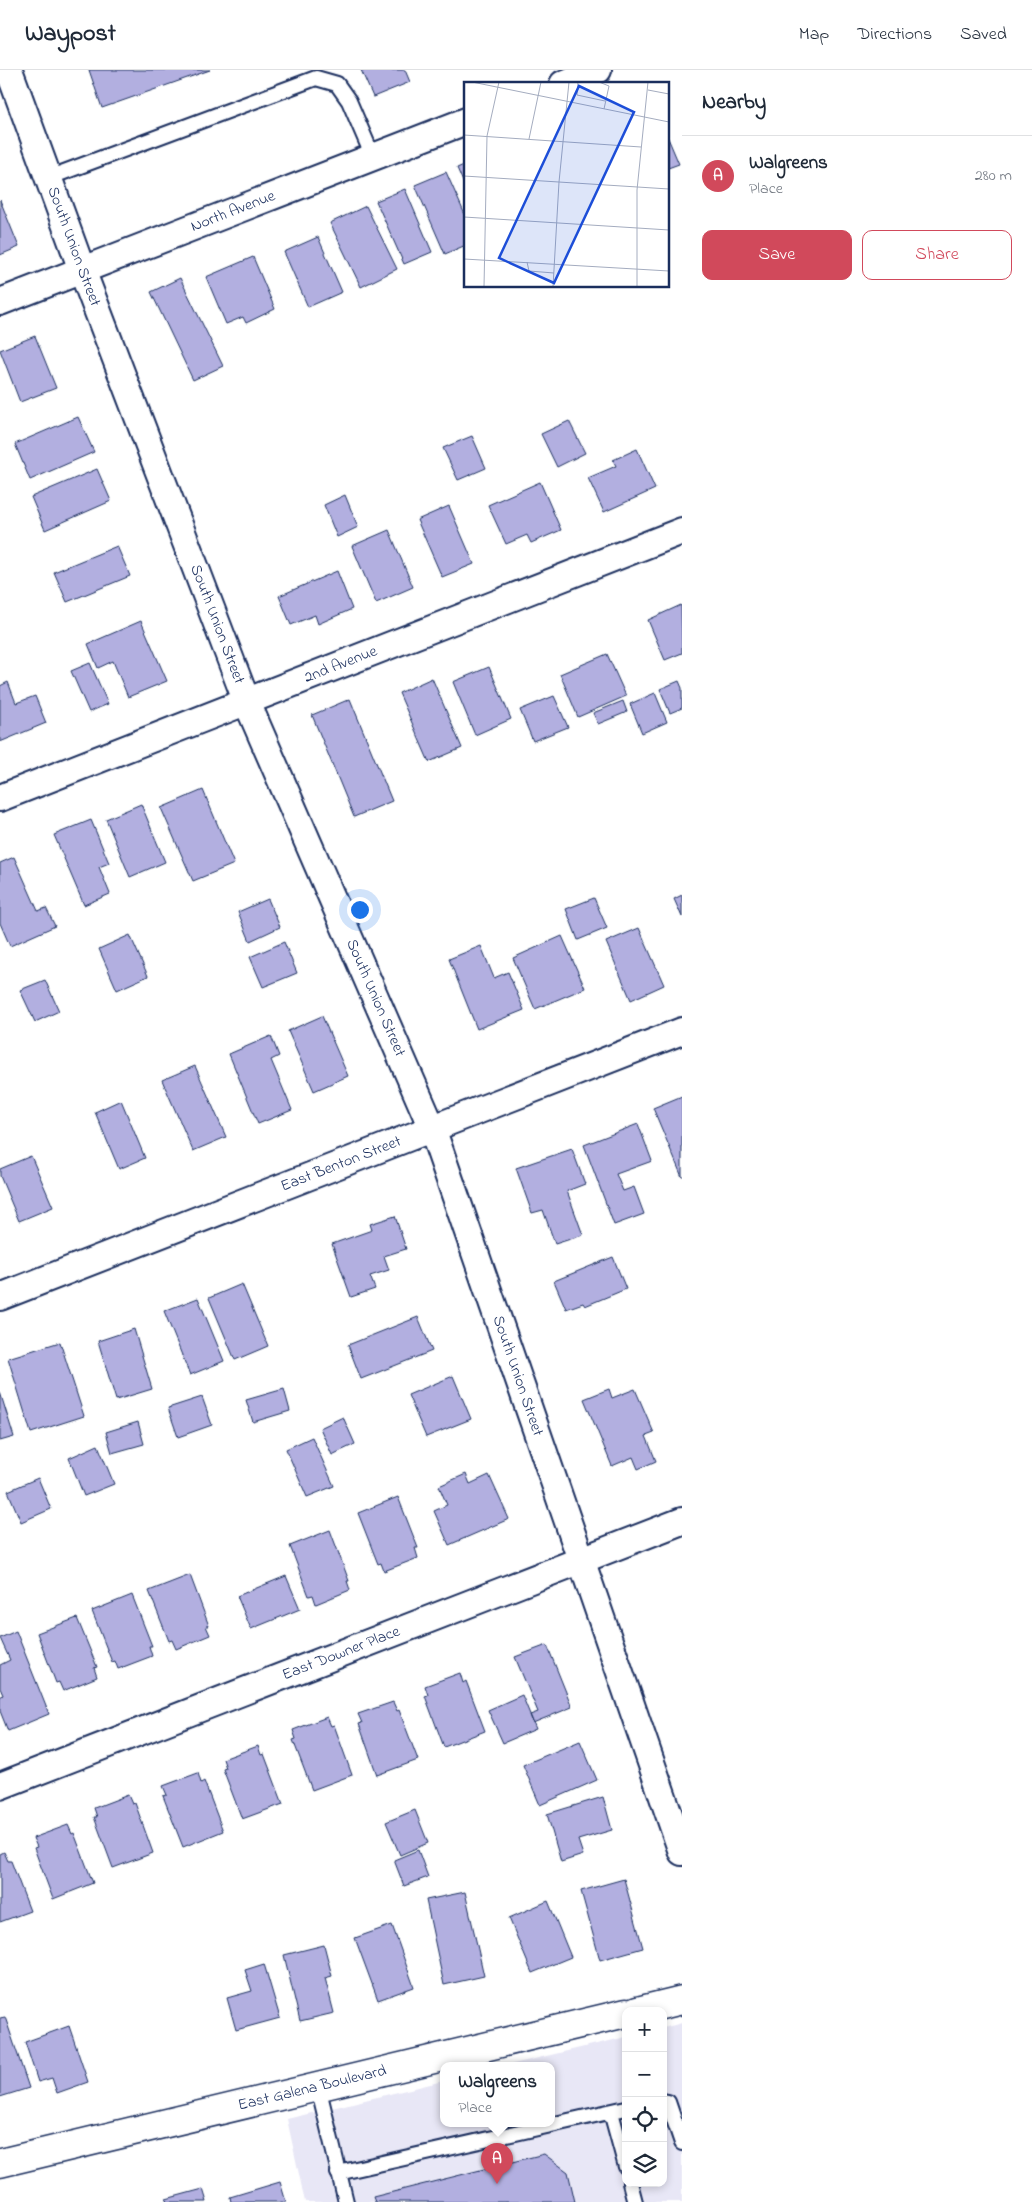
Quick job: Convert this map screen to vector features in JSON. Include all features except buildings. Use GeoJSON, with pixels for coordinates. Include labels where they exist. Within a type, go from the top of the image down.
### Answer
{"type":"FeatureCollection","features":[{"type":"Feature","properties":{"kind":"main road"},"geometry":{"type":"LineString","coordinates":[[653,2007],[682,2000]]}},
{"type":"Feature","properties":{"kind":"main road","name":"East Galena Boulevard"},"geometry":{"type":"LineString","coordinates":[[0,2163],[622,2014]]}},
{"type":"Feature","properties":{"kind":"street","name":"South Union Street"},"geometry":{"type":"LineString","coordinates":[[9,70],[82,270],[246,700],[432,1128],[682,1852]]}},
{"type":"Feature","properties":{"kind":"street"},"geometry":{"type":"LineString","coordinates":[[568,82],[598,70]]}},
{"type":"Feature","properties":{"kind":"street","name":"North Avenue"},"geometry":{"type":"LineString","coordinates":[[0,302],[464,122]]}},
{"type":"Feature","properties":{"kind":"street","name":"2nd Avenue"},"geometry":{"type":"LineString","coordinates":[[0,798],[246,700],[682,531]]}},
{"type":"Feature","properties":{"kind":"street","name":"East Benton Street"},"geometry":{"type":"LineString","coordinates":[[0,1297],[682,1031]]}},
{"type":"Feature","properties":{"kind":"street","name":"East Downer Place"},"geometry":{"type":"LineString","coordinates":[[0,1786],[682,1520]]}},
{"type":"Feature","properties":{"kind":"lane"},"geometry":{"type":"LineString","coordinates":[[48,178],[316,78],[338,84],[350,101],[373,158]]}},
{"type":"Feature","properties":{"kind":"lane"},"geometry":{"type":"LineString","coordinates":[[318,2086],[346,2202]]}},
{"type":"Feature","properties":{"kind":"lane"},"geometry":{"type":"LineString","coordinates":[[667,2102],[671,2108],[682,2143]]}},
{"type":"Feature","properties":{"kind":"lane"},"geometry":{"type":"LineString","coordinates":[[555,2125],[622,2109]]}},
{"type":"Feature","properties":{"kind":"lane"},"geometry":{"type":"LineString","coordinates":[[612,2112],[622,2151]]}},
{"type":"Feature","properties":{"kind":"lane"},"geometry":{"type":"LineString","coordinates":[[338,2173],[545,2127]]}},
{"type":"Feature","properties":{"kind":"lane"},"geometry":{"type":"LineString","coordinates":[[631,2187],[635,2202]]}},
{"type":"Feature","properties":{"kind":"shaded area"},"geometry":{"type":"Polygon","coordinates":[[[682,2023],[682,2202],[305,2202],[287,2119],[440,2082],[440,2127],[555,2127],[555,2062],[522,2062],[622,2038],[622,2187],[667,2187],[667,2027],[682,2023]]]}},
{"type":"Feature","properties":{"kind":"place","name":"Walgreens"},"geometry":{"type":"Point","coordinates":[497,2184]}}]}
